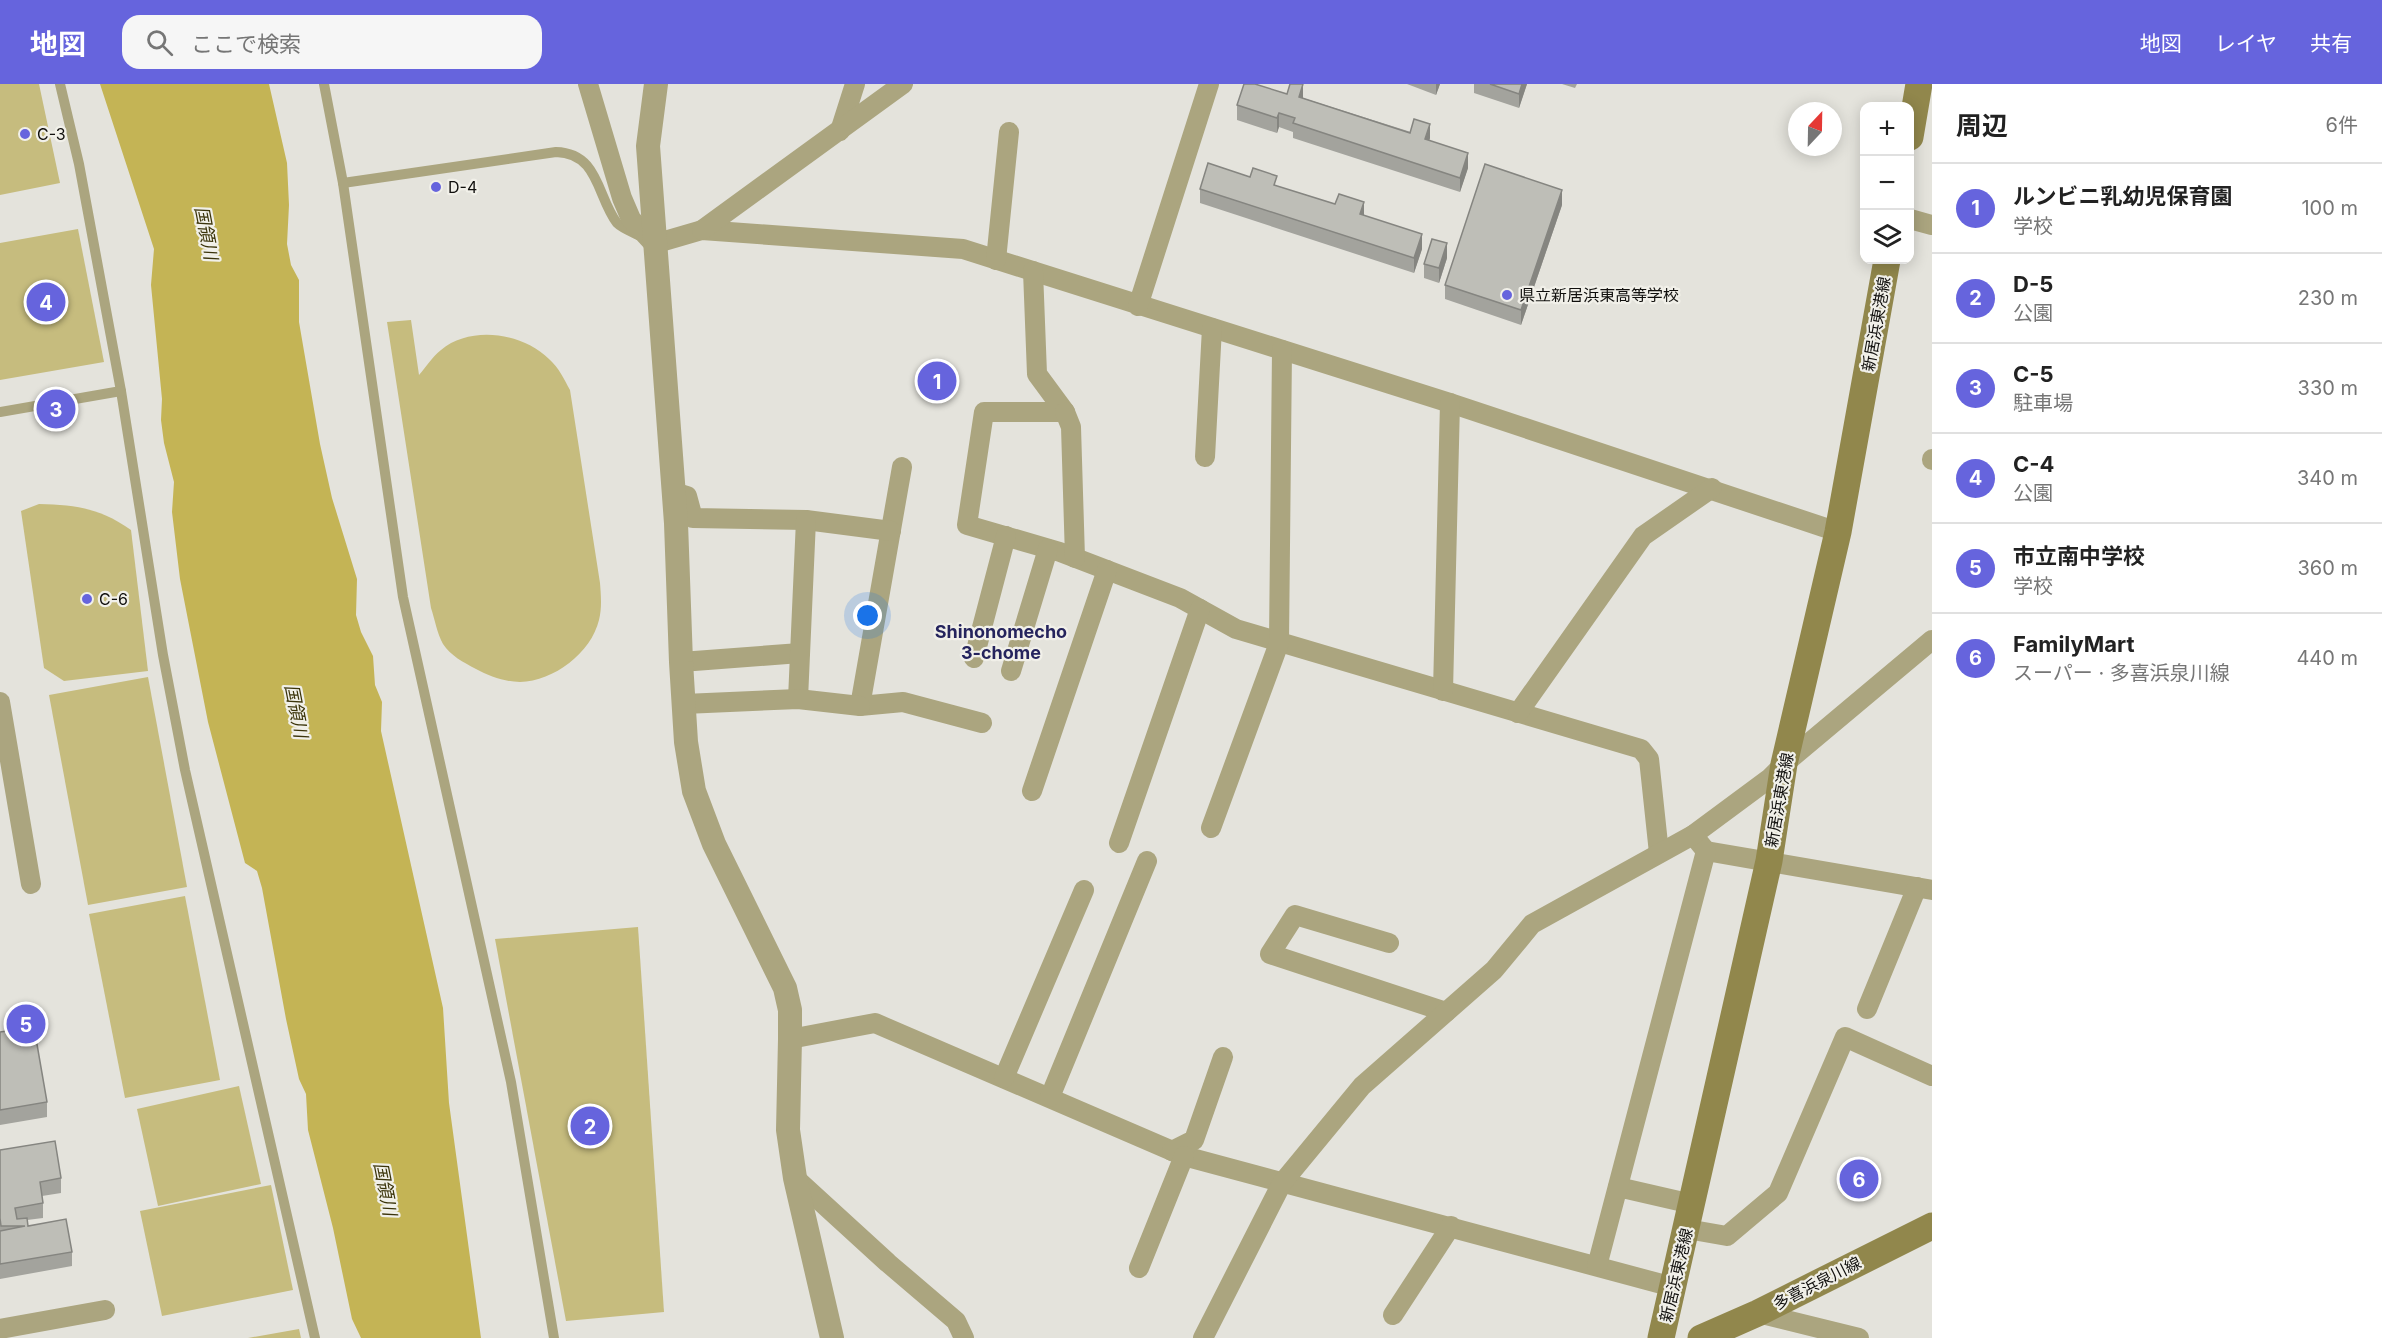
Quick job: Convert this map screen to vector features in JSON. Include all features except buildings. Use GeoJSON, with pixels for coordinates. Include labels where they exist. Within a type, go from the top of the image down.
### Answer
{"type":"FeatureCollection","features":[{"type":"Feature","properties":{"kind":"main road"},"geometry":{"type":"LineString","coordinates":[[1914,113],[1919,84]]}},
{"type":"Feature","properties":{"kind":"main road","name":"新居浜東港線"},"geometry":{"type":"LineString","coordinates":[[1661,1338],[1769,861],[1784,764],[1838,531],[1886,264]]}},
{"type":"Feature","properties":{"kind":"main road","name":"多喜浜泉川線"},"geometry":{"type":"LineString","coordinates":[[1701,1338],[1932,1226]]}},
{"type":"Feature","properties":{"kind":"street"},"geometry":{"type":"LineString","coordinates":[[588,84],[622,198],[631,219],[654,244]]}},
{"type":"Feature","properties":{"kind":"street"},"geometry":{"type":"LineString","coordinates":[[656,84],[648,146],[674,492],[686,742],[694,791],[714,844],[786,988],[790,1010],[788,1130],[795,1178],[832,1338]]}},
{"type":"Feature","properties":{"kind":"street"},"geometry":{"type":"LineString","coordinates":[[840,130],[855,84]]}},
{"type":"Feature","properties":{"kind":"street"},"geometry":{"type":"LineString","coordinates":[[654,244],[702,230],[903,84]]}},
{"type":"Feature","properties":{"kind":"street"},"geometry":{"type":"LineString","coordinates":[[1138,306],[1209,84]]}},
{"type":"Feature","properties":{"kind":"street"},"geometry":{"type":"LineString","coordinates":[[996,260],[1009,132]]}},
{"type":"Feature","properties":{"kind":"street"},"geometry":{"type":"LineString","coordinates":[[1914,220],[1932,225]]}},
{"type":"Feature","properties":{"kind":"street"},"geometry":{"type":"LineString","coordinates":[[702,230],[963,249],[1450,403],[1838,531]]}},
{"type":"Feature","properties":{"kind":"street"},"geometry":{"type":"LineString","coordinates":[[1034,271],[1037,374],[1065,412],[1071,427],[1075,558]]}},
{"type":"Feature","properties":{"kind":"street"},"geometry":{"type":"LineString","coordinates":[[1205,457],[1212,328]]}},
{"type":"Feature","properties":{"kind":"street"},"geometry":{"type":"LineString","coordinates":[[1211,828],[1280,643],[1282,350]]}},
{"type":"Feature","properties":{"kind":"street"},"geometry":{"type":"LineString","coordinates":[[1443,691],[1450,403]]}},
{"type":"Feature","properties":{"kind":"street"},"geometry":{"type":"LineString","coordinates":[[1065,412],[984,412],[967,525],[1075,558],[1180,598],[1236,629],[1641,749],[1649,759],[1659,854]]}},
{"type":"Feature","properties":{"kind":"street"},"geometry":{"type":"LineString","coordinates":[[861,706],[902,467]]}},
{"type":"Feature","properties":{"kind":"street"},"geometry":{"type":"LineString","coordinates":[[1518,713],[1643,536],[1712,488]]}},
{"type":"Feature","properties":{"kind":"street"},"geometry":{"type":"LineString","coordinates":[[674,492],[687,496],[693,519],[806,519],[891,531]]}},
{"type":"Feature","properties":{"kind":"street"},"geometry":{"type":"LineString","coordinates":[[798,699],[806,519]]}},
{"type":"Feature","properties":{"kind":"street"},"geometry":{"type":"LineString","coordinates":[[974,658],[1006,536]]}},
{"type":"Feature","properties":{"kind":"street"},"geometry":{"type":"LineString","coordinates":[[1011,671],[1048,549]]}},
{"type":"Feature","properties":{"kind":"street"},"geometry":{"type":"LineString","coordinates":[[1032,791],[1107,570]]}},
{"type":"Feature","properties":{"kind":"street"},"geometry":{"type":"LineString","coordinates":[[1119,843],[1200,609]]}},
{"type":"Feature","properties":{"kind":"street"},"geometry":{"type":"LineString","coordinates":[[1203,1338],[1282,1182],[1362,1086],[1494,970],[1532,924],[1693,835],[1770,778],[1932,640]]}},
{"type":"Feature","properties":{"kind":"street"},"geometry":{"type":"LineString","coordinates":[[681,662],[800,653]]}},
{"type":"Feature","properties":{"kind":"street"},"geometry":{"type":"LineString","coordinates":[[684,704],[798,699],[861,706],[903,702],[982,723]]}},
{"type":"Feature","properties":{"kind":"street"},"geometry":{"type":"LineString","coordinates":[[0,702],[31,884]]}},
{"type":"Feature","properties":{"kind":"street"},"geometry":{"type":"LineString","coordinates":[[1693,835],[1706,851],[1924,889],[1867,1009]]}},
{"type":"Feature","properties":{"kind":"street"},"geometry":{"type":"LineString","coordinates":[[1598,1266],[1706,851]]}},
{"type":"Feature","properties":{"kind":"street"},"geometry":{"type":"LineString","coordinates":[[1050,1097],[1147,861]]}},
{"type":"Feature","properties":{"kind":"street"},"geometry":{"type":"LineString","coordinates":[[1004,1078],[1084,890]]}},
{"type":"Feature","properties":{"kind":"street"},"geometry":{"type":"LineString","coordinates":[[1389,943],[1295,915],[1270,954],[1446,1012]]}},
{"type":"Feature","properties":{"kind":"street"},"geometry":{"type":"LineString","coordinates":[[790,1039],[875,1023],[1178,1154],[1673,1287]]}},
{"type":"Feature","properties":{"kind":"street"},"geometry":{"type":"LineString","coordinates":[[1618,1187],[1690,1216],[1727,1236],[1778,1194],[1845,1037],[1932,1076]]}},
{"type":"Feature","properties":{"kind":"street"},"geometry":{"type":"LineString","coordinates":[[1139,1268],[1178,1154],[1194,1140],[1223,1058]]}},
{"type":"Feature","properties":{"kind":"street"},"geometry":{"type":"LineString","coordinates":[[795,1178],[956,1321],[964,1338]]}},
{"type":"Feature","properties":{"kind":"street"},"geometry":{"type":"LineString","coordinates":[[1393,1315],[1451,1226]]}},
{"type":"Feature","properties":{"kind":"street"},"geometry":{"type":"LineString","coordinates":[[0,1329],[105,1310]]}},
{"type":"Feature","properties":{"kind":"street"},"geometry":{"type":"LineString","coordinates":[[1758,1312],[1859,1338]]}},
{"type":"Feature","properties":{"kind":"lane"},"geometry":{"type":"LineString","coordinates":[[60,84],[79,164],[121,391],[163,655],[185,770],[315,1338]]}},
{"type":"Feature","properties":{"kind":"lane"},"geometry":{"type":"LineString","coordinates":[[324,84],[344,183],[404,597],[511,1082],[555,1338]]}},
{"type":"Feature","properties":{"kind":"lane"},"geometry":{"type":"LineString","coordinates":[[344,183],[567,152],[589,166],[618,224],[654,244]]}},
{"type":"Feature","properties":{"kind":"lane"},"geometry":{"type":"LineString","coordinates":[[0,412],[121,391]]}},
{"type":"Feature","properties":{"kind":"shaded area","name":"C-3"},"geometry":{"type":"Polygon","coordinates":[[[0,84],[39,84],[60,183],[0,195],[0,84]]]}},
{"type":"Feature","properties":{"kind":"shaded area"},"geometry":{"type":"Polygon","coordinates":[[[78,229],[104,362],[0,380],[0,243],[78,229]]]}},
{"type":"Feature","properties":{"kind":"shaded area"},"geometry":{"type":"Polygon","coordinates":[[[411,320],[419,375],[438,353],[453,342],[467,337],[496,335],[525,343],[538,350],[556,366],[570,390],[600,583],[601,611],[595,632],[579,654],[558,671],[546,677],[520,682],[492,676],[454,655],[443,644],[439,635],[431,608],[387,322],[411,320]]]}},
{"type":"Feature","properties":{"kind":"shaded area","name":"C-6"},"geometry":{"type":"Polygon","coordinates":[[[39,504],[65,505],[98,512],[131,530],[148,671],[64,681],[44,668],[21,511],[39,504]]]}},
{"type":"Feature","properties":{"kind":"shaded area"},"geometry":{"type":"Polygon","coordinates":[[[148,677],[187,887],[88,905],[49,695],[148,677]]]}},
{"type":"Feature","properties":{"kind":"shaded area"},"geometry":{"type":"Polygon","coordinates":[[[185,896],[220,1080],[125,1098],[89,914],[185,896]]]}},
{"type":"Feature","properties":{"kind":"shaded area"},"geometry":{"type":"Polygon","coordinates":[[[638,927],[664,1312],[566,1321],[495,939],[638,927]]]}},
{"type":"Feature","properties":{"kind":"shaded area"},"geometry":{"type":"Polygon","coordinates":[[[239,1086],[261,1184],[158,1206],[137,1109],[239,1086]]]}},
{"type":"Feature","properties":{"kind":"shaded area"},"geometry":{"type":"Polygon","coordinates":[[[271,1185],[293,1290],[162,1316],[140,1211],[271,1185]]]}},
{"type":"Feature","properties":{"kind":"shaded area"},"geometry":{"type":"Polygon","coordinates":[[[299,1329],[301,1338],[248,1338],[299,1329]]]}},
{"type":"Feature","properties":{"kind":"water","name":"国領川"},"geometry":{"type":"Polygon","coordinates":[[[100,84],[269,84],[287,163],[289,205],[287,244],[291,265],[299,280],[299,322],[320,444],[332,498],[357,579],[356,615],[361,632],[373,656],[375,685],[382,702],[381,731],[443,1008],[449,1103],[481,1338],[361,1338],[352,1319],[333,1228],[308,1130],[306,1094],[299,1079],[286,1019],[262,888],[257,871],[245,863],[208,722],[180,579],[172,512],[174,482],[161,420],[162,399],[151,285],[154,249],[100,84]]]}},
{"type":"Feature","properties":{"kind":"place","name":"C-3"},"geometry":{"type":"Point","coordinates":[25,134]}},
{"type":"Feature","properties":{"kind":"place","name":"D-4"},"geometry":{"type":"Point","coordinates":[436,187]}},
{"type":"Feature","properties":{"kind":"place","name":"県立新居浜東高等学校"},"geometry":{"type":"Point","coordinates":[1507,295]}},
{"type":"Feature","properties":{"kind":"place","name":"C-4"},"geometry":{"type":"Point","coordinates":[46,302]}},
{"type":"Feature","properties":{"kind":"place","name":"ルンビニ乳幼児保育園"},"geometry":{"type":"Point","coordinates":[937,381]}},
{"type":"Feature","properties":{"kind":"place","name":"C-5"},"geometry":{"type":"Point","coordinates":[56,409]}},
{"type":"Feature","properties":{"kind":"place","name":"C-6"},"geometry":{"type":"Point","coordinates":[87,599]}},
{"type":"Feature","properties":{"kind":"place","name":"市立南中学校"},"geometry":{"type":"Point","coordinates":[26,1024]}},
{"type":"Feature","properties":{"kind":"place","name":"D-5"},"geometry":{"type":"Point","coordinates":[590,1126]}},
{"type":"Feature","properties":{"kind":"place","name":"FamilyMart"},"geometry":{"type":"Point","coordinates":[1859,1179]}},
{"type":"Feature","properties":{"kind":"district","name":"Shinonomecho 3-chome"},"geometry":{"type":"Point","coordinates":[1001,642]}}]}
